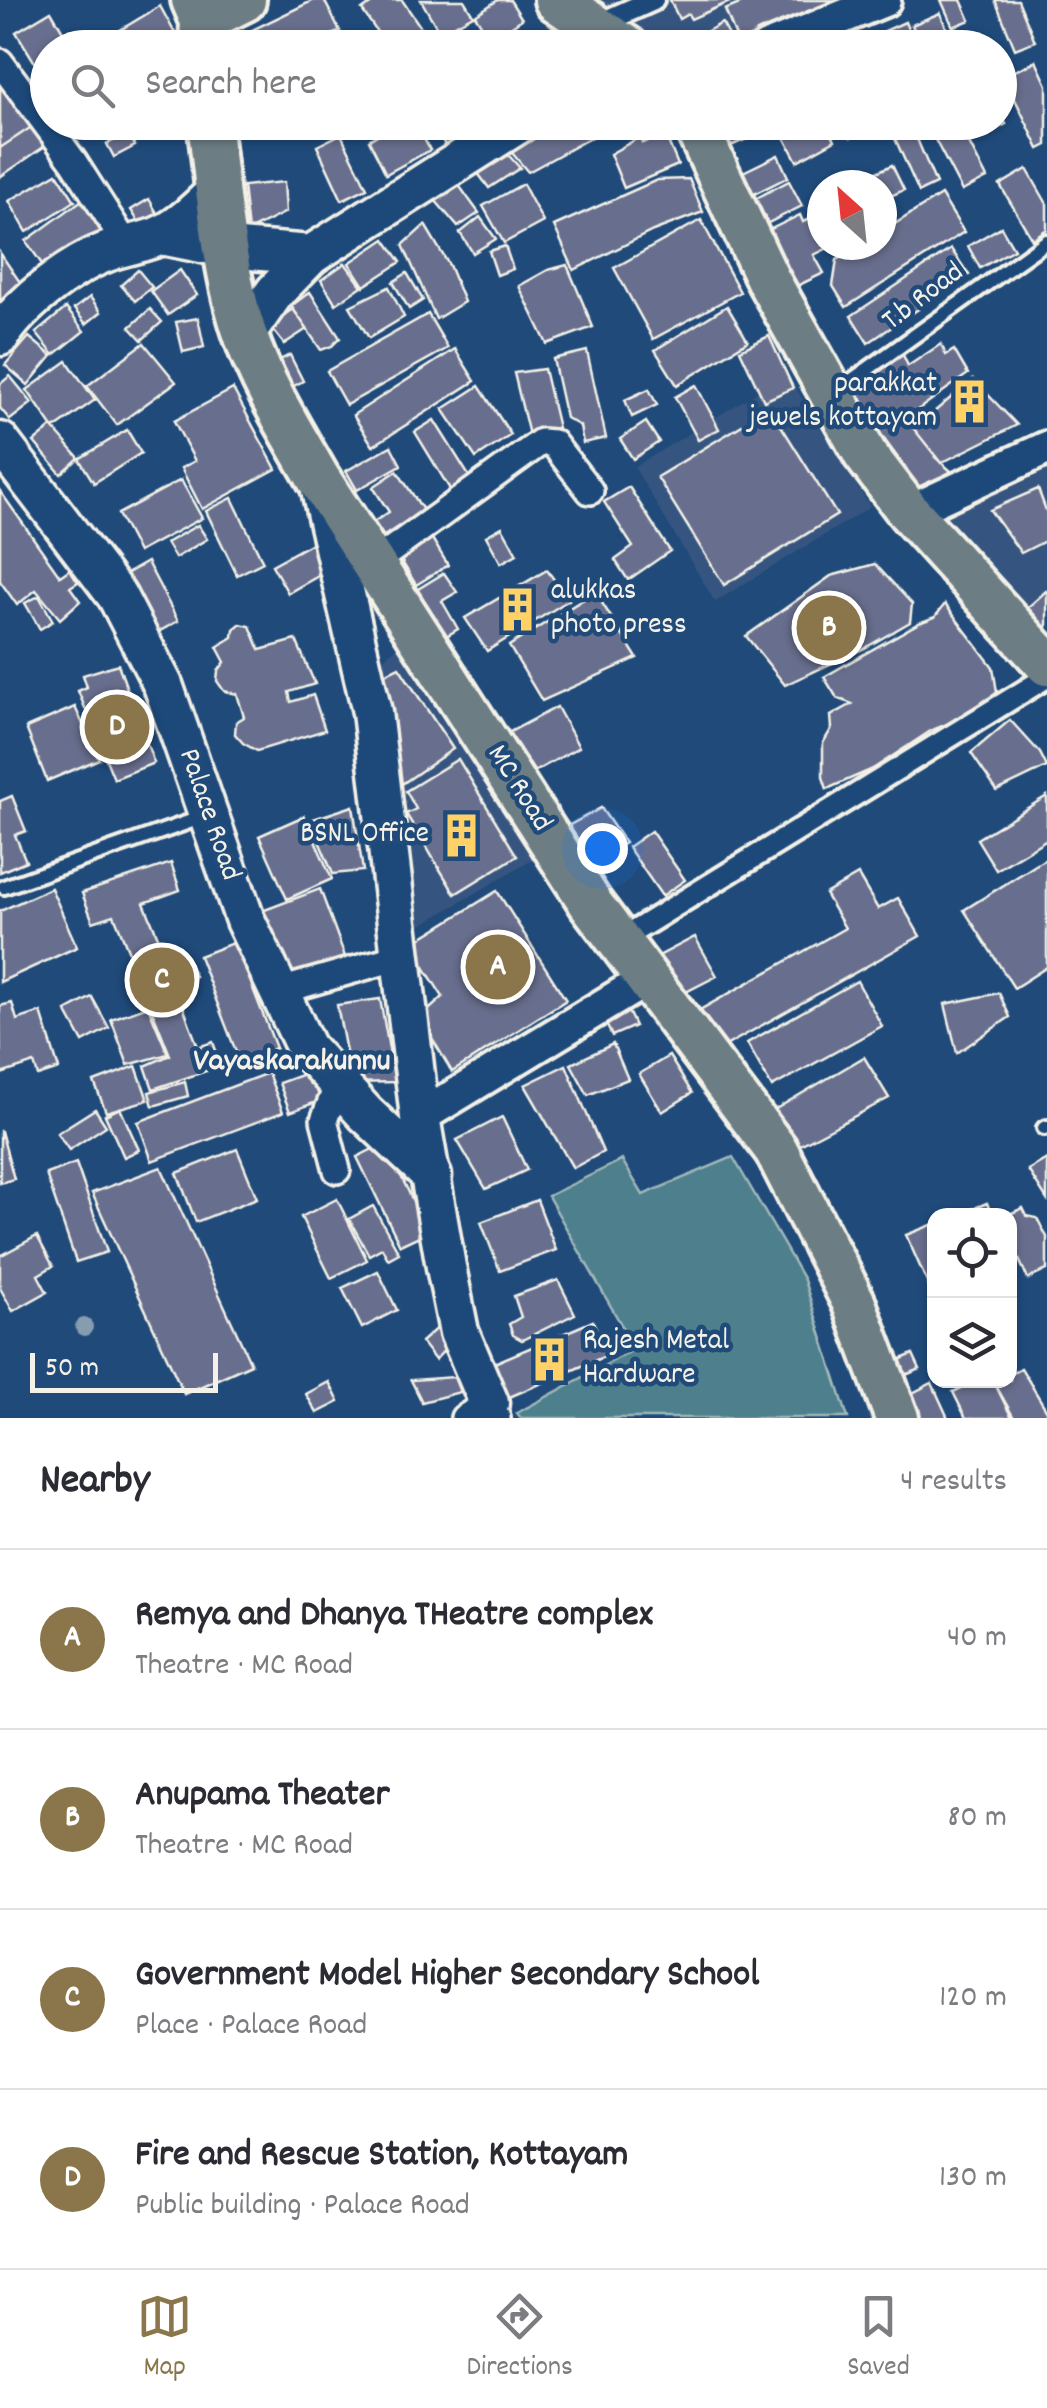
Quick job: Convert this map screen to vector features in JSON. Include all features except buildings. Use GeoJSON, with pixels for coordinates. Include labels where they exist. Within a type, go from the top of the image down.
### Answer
{"type":"FeatureCollection","features":[{"type":"Feature","properties":{"kind":"highway"},"geometry":{"type":"LineString","coordinates":[[199,23],[244,0]]}},
{"type":"Feature","properties":{"kind":"highway"},"geometry":{"type":"LineString","coordinates":[[556,0],[600,30]]}},
{"type":"Feature","properties":{"kind":"highway","name":"MC Road"},"geometry":{"type":"LineString","coordinates":[[211,140],[235,298],[266,383],[318,478],[524,794],[557,852],[776,1150],[853,1301],[889,1413]]}},
{"type":"Feature","properties":{"kind":"highway"},"geometry":{"type":"LineString","coordinates":[[702,140],[768,280],[865,454],[909,512],[1043,656]]}},
{"type":"Feature","properties":{"kind":"main road"},"geometry":{"type":"LineString","coordinates":[[246,336],[275,292],[311,256],[493,140]]}},
{"type":"Feature","properties":{"kind":"main road"},"geometry":{"type":"LineString","coordinates":[[0,336],[11,319],[97,255],[162,234],[198,210],[218,189]]}},
{"type":"Feature","properties":{"kind":"main road"},"geometry":{"type":"LineString","coordinates":[[162,234],[227,248],[311,256]]}},
{"type":"Feature","properties":{"kind":"main road","name":"Palace Road"},"geometry":{"type":"LineString","coordinates":[[0,442],[118,596],[163,685],[245,920],[306,1048],[432,1176]]}},
{"type":"Feature","properties":{"kind":"main road"},"geometry":{"type":"LineString","coordinates":[[318,478],[372,712],[420,1118],[458,1332],[483,1413]]}},
{"type":"Feature","properties":{"kind":"street"},"geometry":{"type":"LineString","coordinates":[[618,30],[653,0]]}},
{"type":"Feature","properties":{"kind":"street"},"geometry":{"type":"LineString","coordinates":[[811,30],[884,0]]}},
{"type":"Feature","properties":{"kind":"street"},"geometry":{"type":"LineString","coordinates":[[0,62],[30,99]]}},
{"type":"Feature","properties":{"kind":"street"},"geometry":{"type":"LineString","coordinates":[[58,140],[126,244]]}},
{"type":"Feature","properties":{"kind":"street"},"geometry":{"type":"LineString","coordinates":[[372,564],[541,442],[552,443],[590,491]]}},
{"type":"Feature","properties":{"kind":"street"},"geometry":{"type":"LineString","coordinates":[[909,512],[1047,448]]}},
{"type":"Feature","properties":{"kind":"street"},"geometry":{"type":"LineString","coordinates":[[620,940],[1043,656]]}},
{"type":"Feature","properties":{"kind":"street"},"geometry":{"type":"LineString","coordinates":[[280,991],[399,957]]}},
{"type":"Feature","properties":{"kind":"street"},"geometry":{"type":"LineString","coordinates":[[420,1118],[647,978]]}},
{"type":"Feature","properties":{"kind":"street"},"geometry":{"type":"LineString","coordinates":[[337,1170],[324,1120],[338,1084]]}},
{"type":"Feature","properties":{"kind":"lane","name":"T.b Road"},"geometry":{"type":"LineString","coordinates":[[831,395],[1047,242]]}},
{"type":"Feature","properties":{"kind":"lane"},"geometry":{"type":"LineString","coordinates":[[4,888],[208,815]]}},
{"type":"Feature","properties":{"kind":"shaded area"},"geometry":{"type":"Polygon","coordinates":[[[562,0],[857,0],[785,30],[611,30],[562,0]]]}},
{"type":"Feature","properties":{"kind":"shaded area"},"geometry":{"type":"Polygon","coordinates":[[[787,374],[870,507],[715,602],[634,467],[787,374]]]}},
{"type":"Feature","properties":{"kind":"shaded area"},"geometry":{"type":"Polygon","coordinates":[[[1047,471],[1047,639],[925,525],[1047,471]]]}},
{"type":"Feature","properties":{"kind":"shaded area","name":"BSNL Office"},"geometry":{"type":"Polygon","coordinates":[[[398,647],[534,859],[404,935],[371,667],[398,647]]]}},
{"type":"Feature","properties":{"kind":"green space"},"geometry":{"type":"Polygon","coordinates":[[[733,1157],[804,1280],[848,1418],[521,1418],[517,1413],[635,1349],[548,1196],[622,1160],[643,1195],[733,1157]]]}},
{"type":"Feature","properties":{"kind":"place","name":"parakkat jewels kottayam"},"geometry":{"type":"Point","coordinates":[970,402]}},
{"type":"Feature","properties":{"kind":"place","name":"alukkas photo press"},"geometry":{"type":"Point","coordinates":[518,609]}},
{"type":"Feature","properties":{"kind":"place","name":"Anupama Theater"},"geometry":{"type":"Point","coordinates":[829,628]}},
{"type":"Feature","properties":{"kind":"place","name":"Fire and Rescue Station, Kottayam"},"geometry":{"type":"Point","coordinates":[117,727]}},
{"type":"Feature","properties":{"kind":"place","name":"BSNL Office"},"geometry":{"type":"Point","coordinates":[462,835]}},
{"type":"Feature","properties":{"kind":"place","name":"Remya and Dhanya THeatre complex"},"geometry":{"type":"Point","coordinates":[498,967]}},
{"type":"Feature","properties":{"kind":"place","name":"Government Model Higher Secondary School"},"geometry":{"type":"Point","coordinates":[162,980]}},
{"type":"Feature","properties":{"kind":"place","name":"Rajesh Metal Hardware"},"geometry":{"type":"Point","coordinates":[550,1359]}},
{"type":"Feature","properties":{"kind":"district","name":"Vayaskarakunnu"},"geometry":{"type":"Point","coordinates":[292,1063]}}]}
